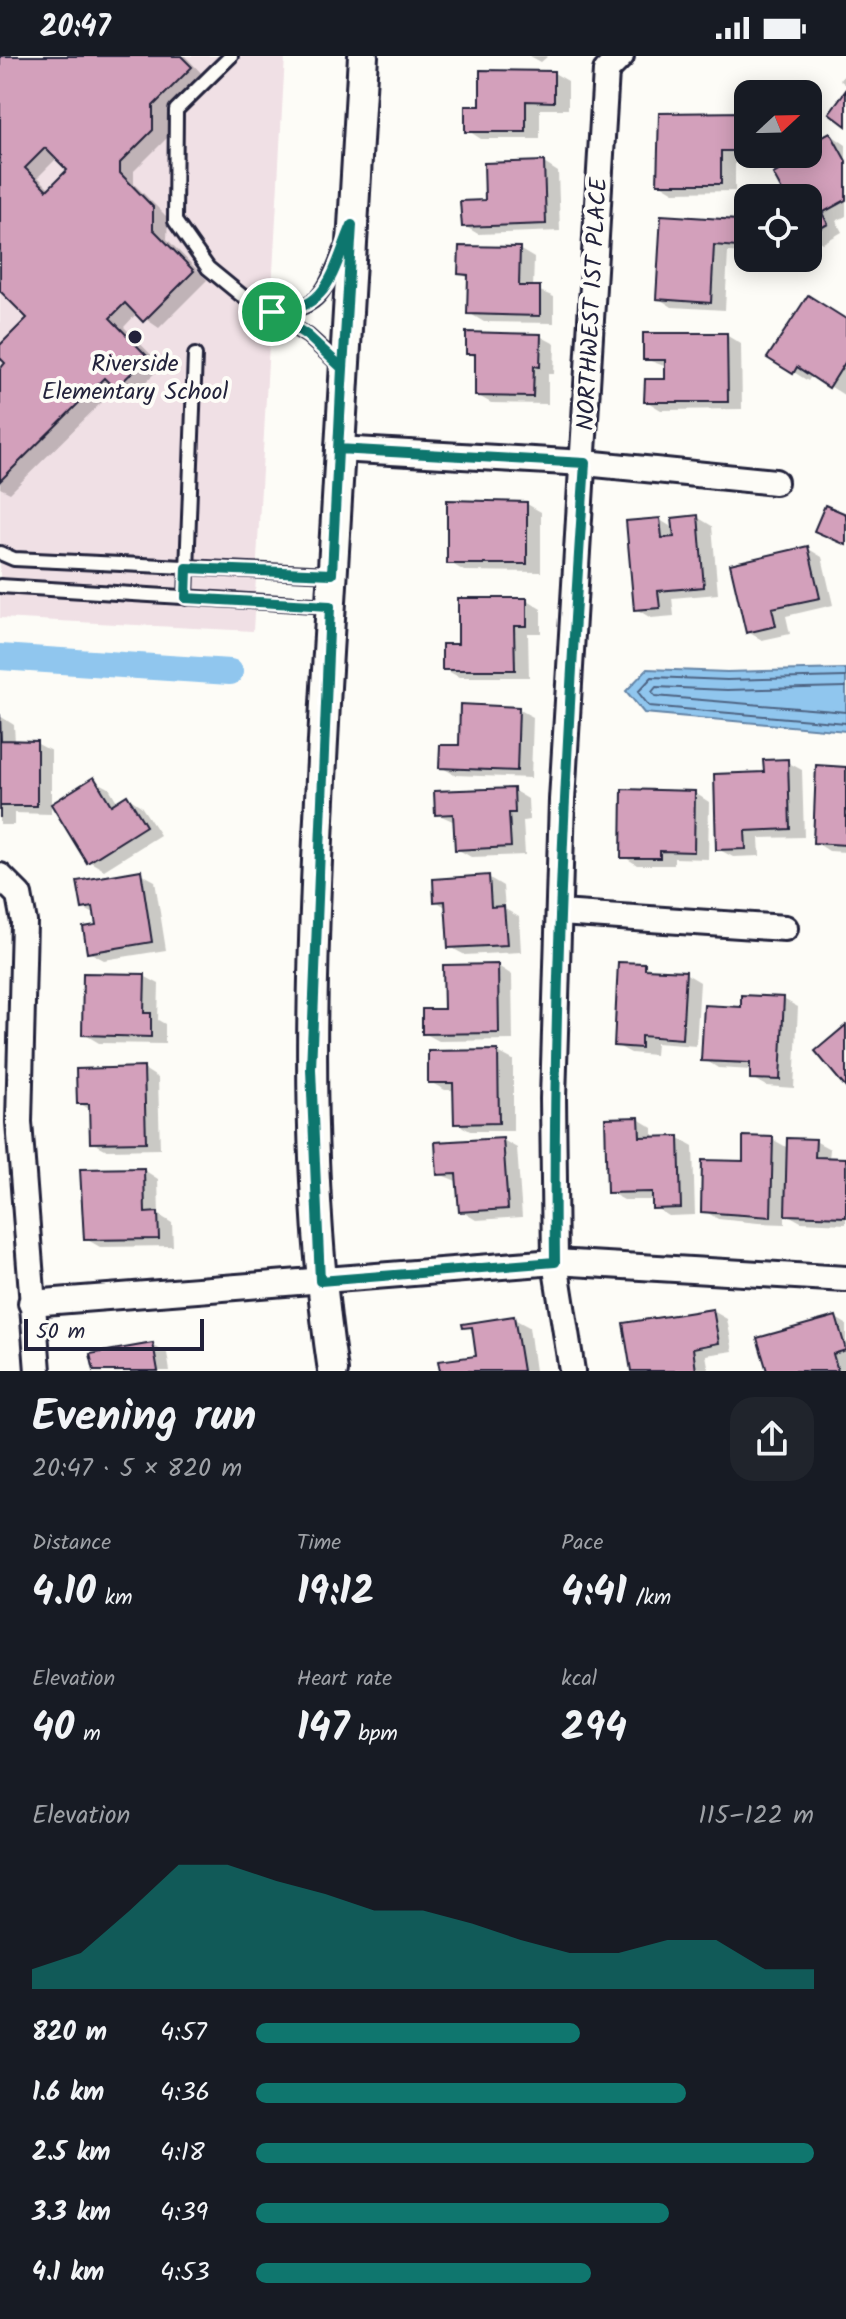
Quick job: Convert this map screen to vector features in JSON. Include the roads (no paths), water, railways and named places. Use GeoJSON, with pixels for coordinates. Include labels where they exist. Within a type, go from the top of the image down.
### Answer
{"type":"FeatureCollection","features":[{"type":"Feature","properties":{"kind":"street"},"geometry":{"type":"LineString","coordinates":[[333,1371],[320,1281],[311,1069],[342,368],[363,56]]}},
{"type":"Feature","properties":{"kind":"street","name":"NORTHWEST 1ST PLACE"},"geometry":{"type":"LineString","coordinates":[[572,1371],[555,1262],[553,1099],[562,800],[585,463],[606,71],[621,56]]}},
{"type":"Feature","properties":{"kind":"street"},"geometry":{"type":"LineString","coordinates":[[338,449],[585,463],[775,482]]}},
{"type":"Feature","properties":{"kind":"street"},"geometry":{"type":"LineString","coordinates":[[0,876],[19,895],[24,922],[19,1122],[38,1371]]}},
{"type":"Feature","properties":{"kind":"street"},"geometry":{"type":"LineString","coordinates":[[560,913],[785,928]]}},
{"type":"Feature","properties":{"kind":"street"},"geometry":{"type":"LineString","coordinates":[[31,1303],[555,1262],[846,1279]]}},
{"type":"Feature","properties":{"kind":"lane"},"geometry":{"type":"LineString","coordinates":[[231,56],[176,110],[175,221],[208,268],[241,295],[308,336],[342,368]]}},
{"type":"Feature","properties":{"kind":"lane"},"geometry":{"type":"LineString","coordinates":[[272,312],[306,308],[323,293],[352,225]]}},
{"type":"Feature","properties":{"kind":"lane"},"geometry":{"type":"LineString","coordinates":[[186,598],[195,355]]}},
{"type":"Feature","properties":{"kind":"lane"},"geometry":{"type":"LineString","coordinates":[[0,553],[14,559],[332,574]]}},
{"type":"Feature","properties":{"kind":"lane"},"geometry":{"type":"LineString","coordinates":[[0,586],[330,606]]}},
{"type":"Feature","properties":{"kind":"water"},"geometry":{"type":"Polygon","coordinates":[[[647,669],[727,672],[846,669],[846,731],[644,713],[626,691],[647,669]]]}},
{"type":"Feature","properties":{"kind":"waterway"},"geometry":{"type":"LineString","coordinates":[[0,657],[230,672]]}},
{"type":"Feature","properties":{"kind":"place","name":"Riverside Elementary School"},"geometry":{"type":"Point","coordinates":[135,337]}}]}
